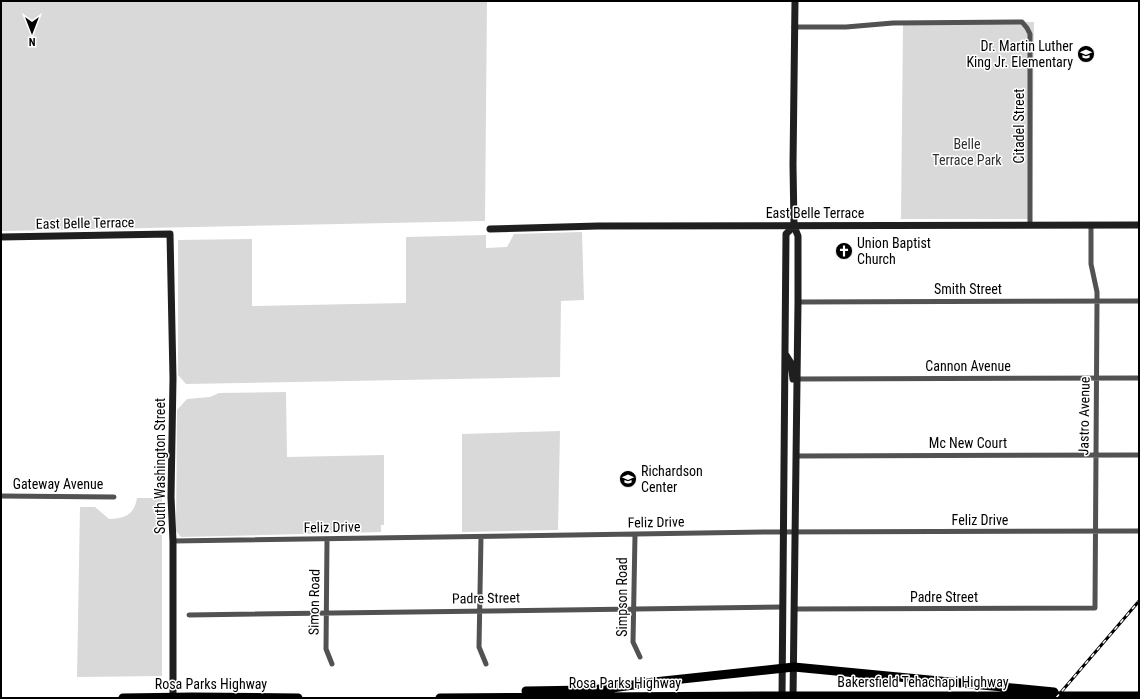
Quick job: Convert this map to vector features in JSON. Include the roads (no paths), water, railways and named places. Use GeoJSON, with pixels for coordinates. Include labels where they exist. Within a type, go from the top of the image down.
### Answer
{"type":"FeatureCollection","features":[{"type":"Feature","properties":{"kind":"highway"},"geometry":{"type":"LineString","coordinates":[[486,698],[510,692],[612,688],[794,667],[1039,693],[1079,696],[1139,696]]}},
{"type":"Feature","properties":{"kind":"highway","name":"Bakersfield Tehachapi Highway"},"geometry":{"type":"LineString","coordinates":[[809,696],[1039,693]]}},
{"type":"Feature","properties":{"kind":"highway","name":"Rosa Parks Highway"},"geometry":{"type":"LineString","coordinates":[[440,698],[809,696]]}},
{"type":"Feature","properties":{"kind":"highway","name":"Rosa Parks Highway"},"geometry":{"type":"LineString","coordinates":[[123,698],[298,698]]}},
{"type":"Feature","properties":{"kind":"street"},"geometry":{"type":"LineString","coordinates":[[793,698],[798,302],[798,236],[794,226],[793,165],[794,1]]}},
{"type":"Feature","properties":{"kind":"street","name":"Citadel Street"},"geometry":{"type":"LineString","coordinates":[[794,26],[846,27],[894,23],[1022,22],[1030,34],[1031,41],[1030,225]]}},
{"type":"Feature","properties":{"kind":"street","name":"Jastro Avenue"},"geometry":{"type":"LineString","coordinates":[[1091,225],[1091,264],[1097,292],[1095,608]]}},
{"type":"Feature","properties":{"kind":"street","name":"East Belle Terrace"},"geometry":{"type":"LineString","coordinates":[[490,229],[598,226],[1139,225]]}},
{"type":"Feature","properties":{"kind":"street"},"geometry":{"type":"LineString","coordinates":[[782,698],[786,234],[794,226]]}},
{"type":"Feature","properties":{"kind":"street","name":"East Belle Terrace"},"geometry":{"type":"LineString","coordinates":[[1,237],[170,234]]}},
{"type":"Feature","properties":{"kind":"street","name":"South Washington Street"},"geometry":{"type":"LineString","coordinates":[[170,234],[173,378],[171,497],[173,541],[173,698]]}},
{"type":"Feature","properties":{"kind":"street","name":"Smith Street"},"geometry":{"type":"LineString","coordinates":[[798,302],[1139,301]]}},
{"type":"Feature","properties":{"kind":"street"},"geometry":{"type":"LineString","coordinates":[[786,355],[791,363],[797,407]]}},
{"type":"Feature","properties":{"kind":"street","name":"Cannon Avenue"},"geometry":{"type":"LineString","coordinates":[[797,379],[1139,378]]}},
{"type":"Feature","properties":{"kind":"street","name":"Mc New Court"},"geometry":{"type":"LineString","coordinates":[[796,456],[1139,455]]}},
{"type":"Feature","properties":{"kind":"street","name":"Gateway Avenue"},"geometry":{"type":"LineString","coordinates":[[1,496],[114,497]]}},
{"type":"Feature","properties":{"kind":"street","name":"Feliz Drive"},"geometry":{"type":"LineString","coordinates":[[173,541],[784,532],[1139,531]]}},
{"type":"Feature","properties":{"kind":"street","name":"Simpson Road"},"geometry":{"type":"LineString","coordinates":[[634,535],[633,642],[640,657]]}},
{"type":"Feature","properties":{"kind":"street"},"geometry":{"type":"LineString","coordinates":[[481,537],[480,647],[486,664]]}},
{"type":"Feature","properties":{"kind":"street","name":"Simon Road"},"geometry":{"type":"LineString","coordinates":[[327,539],[326,649],[332,664]]}},
{"type":"Feature","properties":{"kind":"street","name":"Padre Street"},"geometry":{"type":"LineString","coordinates":[[189,615],[783,607]]}},
{"type":"Feature","properties":{"kind":"street","name":"Padre Street"},"geometry":{"type":"LineString","coordinates":[[794,609],[1095,608]]}},
{"type":"Feature","properties":{"kind":"railway"},"geometry":{"type":"LineString","coordinates":[[1056,698],[1139,601]]}},
{"type":"Feature","properties":{"kind":"place","name":"Dr. Martin Luther King Jr. Elementary"},"geometry":{"type":"Point","coordinates":[1086,54]}},
{"type":"Feature","properties":{"kind":"place","name":"Union Baptist Church"},"geometry":{"type":"Point","coordinates":[844,251]}},
{"type":"Feature","properties":{"kind":"place","name":"Richardson Center"},"geometry":{"type":"Point","coordinates":[628,479]}},
{"type":"Feature","properties":{"kind":"park label","name":"Belle Terrace Park"},"geometry":{"type":"Point","coordinates":[967,152]}}]}
